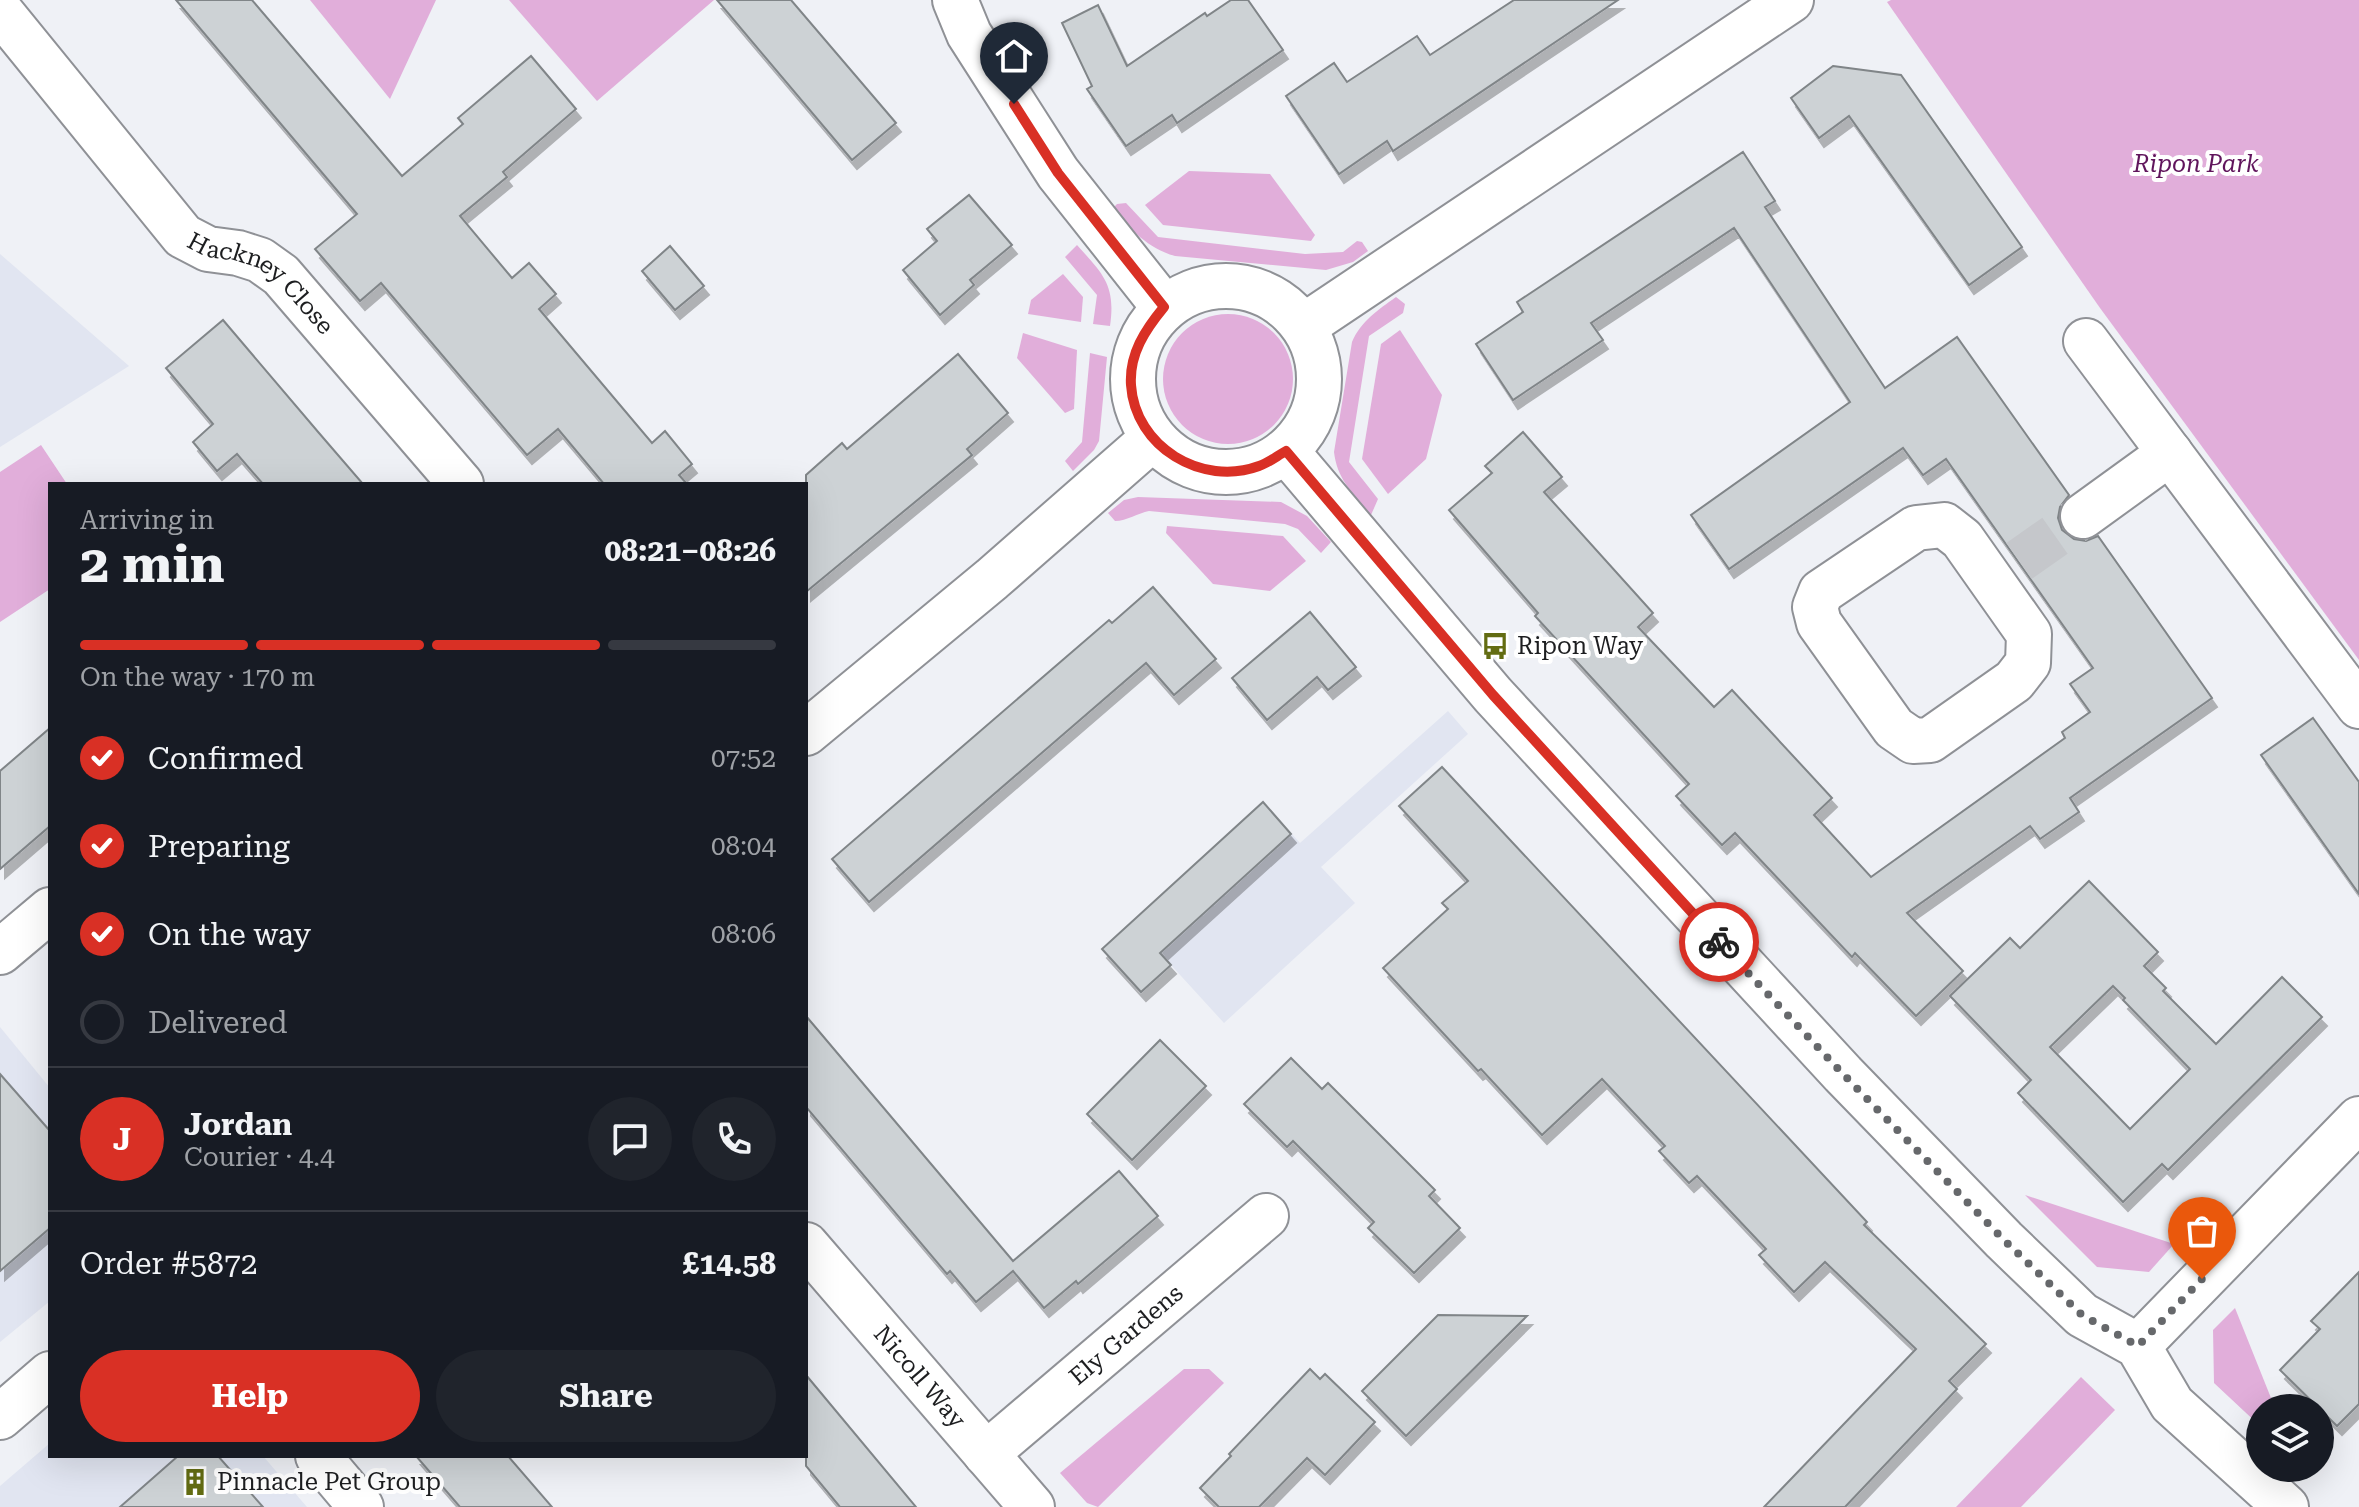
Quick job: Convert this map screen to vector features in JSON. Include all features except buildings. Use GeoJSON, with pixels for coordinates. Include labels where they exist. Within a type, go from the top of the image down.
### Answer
{"type":"FeatureCollection","features":[{"type":"Feature","properties":{"kind":"street"},"geometry":{"type":"LineString","coordinates":[[955,0],[969,34],[1058,173],[1164,307]]}},
{"type":"Feature","properties":{"kind":"street"},"geometry":{"type":"LineString","coordinates":[[1304,326],[1791,0]]}},
{"type":"Feature","properties":{"kind":"street","name":"Hackney Close"},"geometry":{"type":"LineString","coordinates":[[0,11],[183,236],[208,249],[260,260],[281,275],[459,482]]}},
{"type":"Feature","properties":{"kind":"street"},"geometry":{"type":"LineString","coordinates":[[1223,284],[1254,288],[1283,303],[1304,326],[1316,351],[1320,378],[1316,406],[1304,430],[1286,451],[1260,466],[1231,473],[1201,470],[1174,458],[1153,438],[1138,413],[1131,385],[1134,356],[1145,329],[1164,307],[1191,291],[1223,284]]}},
{"type":"Feature","properties":{"kind":"street"},"geometry":{"type":"LineString","coordinates":[[2086,341],[2359,706]]}},
{"type":"Feature","properties":{"kind":"street"},"geometry":{"type":"LineString","coordinates":[[808,731],[992,579],[1153,438]]}},
{"type":"Feature","properties":{"kind":"street"},"geometry":{"type":"LineString","coordinates":[[1286,451],[1493,695],[1843,1074],[2004,1240],[2082,1315],[2138,1346],[2172,1404],[2286,1507]]}},
{"type":"Feature","properties":{"kind":"street"},"geometry":{"type":"LineString","coordinates":[[2083,516],[2170,453]]}},
{"type":"Feature","properties":{"kind":"street"},"geometry":{"type":"LineString","coordinates":[[1944,525],[2006,571],[2029,634],[2028,663],[2014,681],[1930,740],[1913,741],[1894,728],[1819,623],[1815,607],[1821,592],[1916,528],[1944,525]]}},
{"type":"Feature","properties":{"kind":"street"},"geometry":{"type":"LineString","coordinates":[[0,952],[48,912]]}},
{"type":"Feature","properties":{"kind":"street"},"geometry":{"type":"LineString","coordinates":[[2138,1346],[2359,1119]]}},
{"type":"Feature","properties":{"kind":"street","name":"Ely Gardens"},"geometry":{"type":"LineString","coordinates":[[986,1454],[1266,1216]]}},
{"type":"Feature","properties":{"kind":"street","name":"Nicoll Way"},"geometry":{"type":"LineString","coordinates":[[808,1247],[1032,1507]]}},
{"type":"Feature","properties":{"kind":"street"},"geometry":{"type":"LineString","coordinates":[[0,1417],[48,1376]]}},
{"type":"Feature","properties":{"kind":"street"},"geometry":{"type":"LineString","coordinates":[[320,1458],[361,1507]]}},
{"type":"Feature","properties":{"kind":"shaded area"},"geometry":{"type":"Polygon","coordinates":[[[0,254],[129,366],[0,447],[0,254]]]}},
{"type":"Feature","properties":{"kind":"shaded area"},"geometry":{"type":"Polygon","coordinates":[[[1448,711],[1468,734],[1321,867],[1355,903],[1224,1023],[1171,965],[1141,992],[1102,949],[1263,802],[1300,843],[1448,711]]]}},
{"type":"Feature","properties":{"kind":"shaded area"},"geometry":{"type":"Polygon","coordinates":[[[0,1027],[48,1086],[48,1303],[0,1342],[0,1027]]]}},
{"type":"Feature","properties":{"kind":"shaded area"},"geometry":{"type":"Polygon","coordinates":[[[48,1445],[48,1458],[265,1458],[307,1507],[0,1507],[0,1486],[48,1445]]]}},
{"type":"Feature","properties":{"kind":"green space"},"geometry":{"type":"Polygon","coordinates":[[[310,0],[436,0],[390,99],[310,0]]]}},
{"type":"Feature","properties":{"kind":"green space"},"geometry":{"type":"Polygon","coordinates":[[[509,0],[714,0],[597,101],[509,0]]]}},
{"type":"Feature","properties":{"kind":"green space","name":"Ripon Park"},"geometry":{"type":"Polygon","coordinates":[[[2359,0],[2359,660],[2100,308],[1887,2],[2359,0]]]}},
{"type":"Feature","properties":{"kind":"green space"},"geometry":{"type":"Polygon","coordinates":[[[1189,171],[1270,174],[1315,235],[1311,241],[1163,225],[1145,205],[1189,171]]]}},
{"type":"Feature","properties":{"kind":"green space"},"geometry":{"type":"Polygon","coordinates":[[[1126,203],[1158,237],[1305,254],[1343,252],[1357,241],[1362,242],[1368,251],[1353,262],[1326,270],[1175,256],[1148,243],[1112,209],[1117,204],[1126,203]]]}},
{"type":"Feature","properties":{"kind":"green space"},"geometry":{"type":"Polygon","coordinates":[[[1077,245],[1106,281],[1111,300],[1110,326],[1093,324],[1097,295],[1065,257],[1077,245]]]}},
{"type":"Feature","properties":{"kind":"green space"},"geometry":{"type":"Polygon","coordinates":[[[1063,274],[1083,297],[1081,322],[1028,314],[1031,300],[1063,274]]]}},
{"type":"Feature","properties":{"kind":"green space"},"geometry":{"type":"Polygon","coordinates":[[[1396,297],[1405,304],[1403,313],[1369,336],[1349,462],[1378,499],[1371,515],[1342,478],[1334,452],[1352,342],[1365,322],[1396,297]]]}},
{"type":"Feature","properties":{"kind":"green space"},"geometry":{"type":"Polygon","coordinates":[[[1228,314],[1253,319],[1274,333],[1288,354],[1293,379],[1288,404],[1274,425],[1253,439],[1228,444],[1203,439],[1182,425],[1168,404],[1163,379],[1168,354],[1182,333],[1203,319],[1228,314]]]}},
{"type":"Feature","properties":{"kind":"green space"},"geometry":{"type":"Polygon","coordinates":[[[1400,330],[1442,395],[1426,459],[1388,494],[1362,459],[1381,344],[1400,330]]]}},
{"type":"Feature","properties":{"kind":"green space"},"geometry":{"type":"Polygon","coordinates":[[[1023,333],[1077,350],[1074,409],[1065,413],[1017,358],[1023,333]]]}},
{"type":"Feature","properties":{"kind":"green space"},"geometry":{"type":"Polygon","coordinates":[[[1090,353],[1107,357],[1099,441],[1073,471],[1065,461],[1082,442],[1090,353]]]}},
{"type":"Feature","properties":{"kind":"green space"},"geometry":{"type":"Polygon","coordinates":[[[41,445],[66,482],[48,482],[48,590],[0,622],[0,472],[41,445]]]}},
{"type":"Feature","properties":{"kind":"green space"},"geometry":{"type":"Polygon","coordinates":[[[1138,497],[1281,502],[1307,516],[1331,542],[1321,553],[1298,529],[1285,524],[1149,511],[1115,521],[1108,513],[1124,500],[1138,497]]]}},
{"type":"Feature","properties":{"kind":"green space"},"geometry":{"type":"Polygon","coordinates":[[[1167,526],[1283,536],[1306,561],[1270,591],[1213,584],[1166,533],[1167,526]]]}},
{"type":"Feature","properties":{"kind":"green space"},"geometry":{"type":"Polygon","coordinates":[[[2025,1195],[2174,1244],[2149,1272],[2097,1267],[2025,1195]]]}},
{"type":"Feature","properties":{"kind":"green space"},"geometry":{"type":"Polygon","coordinates":[[[2235,1308],[2269,1394],[2246,1394],[2246,1413],[2214,1383],[2213,1330],[2235,1308]]]}},
{"type":"Feature","properties":{"kind":"green space"},"geometry":{"type":"Polygon","coordinates":[[[1184,1369],[1209,1369],[1224,1383],[1098,1507],[1087,1503],[1060,1473],[1184,1369]]]}},
{"type":"Feature","properties":{"kind":"green space"},"geometry":{"type":"Polygon","coordinates":[[[2081,1377],[2115,1410],[2021,1507],[1956,1507],[2081,1377]]]}},
{"type":"Feature","properties":{"kind":"tunnel"},"geometry":{"type":"LineString","coordinates":[[2019,561],[2083,516]]}},
{"type":"Feature","properties":{"kind":"way so far"},"geometry":{"type":"LineString","coordinates":[[1719,942],[1883,1116],[2082,1315],[2138,1346],[2202,1279]]}},
{"type":"Feature","properties":{"kind":"place","name":"Ripon Way"},"geometry":{"type":"Point","coordinates":[1495,646]}},
{"type":"Feature","properties":{"kind":"place","name":"Pinnacle Pet Group"},"geometry":{"type":"Point","coordinates":[195,1482]}},
{"type":"Feature","properties":{"kind":"route"},"geometry":{"type":"LineString","coordinates":[[1014,104],[1058,173],[1164,307],[1145,329],[1134,356],[1131,385],[1138,413],[1153,438],[1174,458],[1201,470],[1231,473],[1260,466],[1286,451],[1493,695],[1719,942]]}}]}
